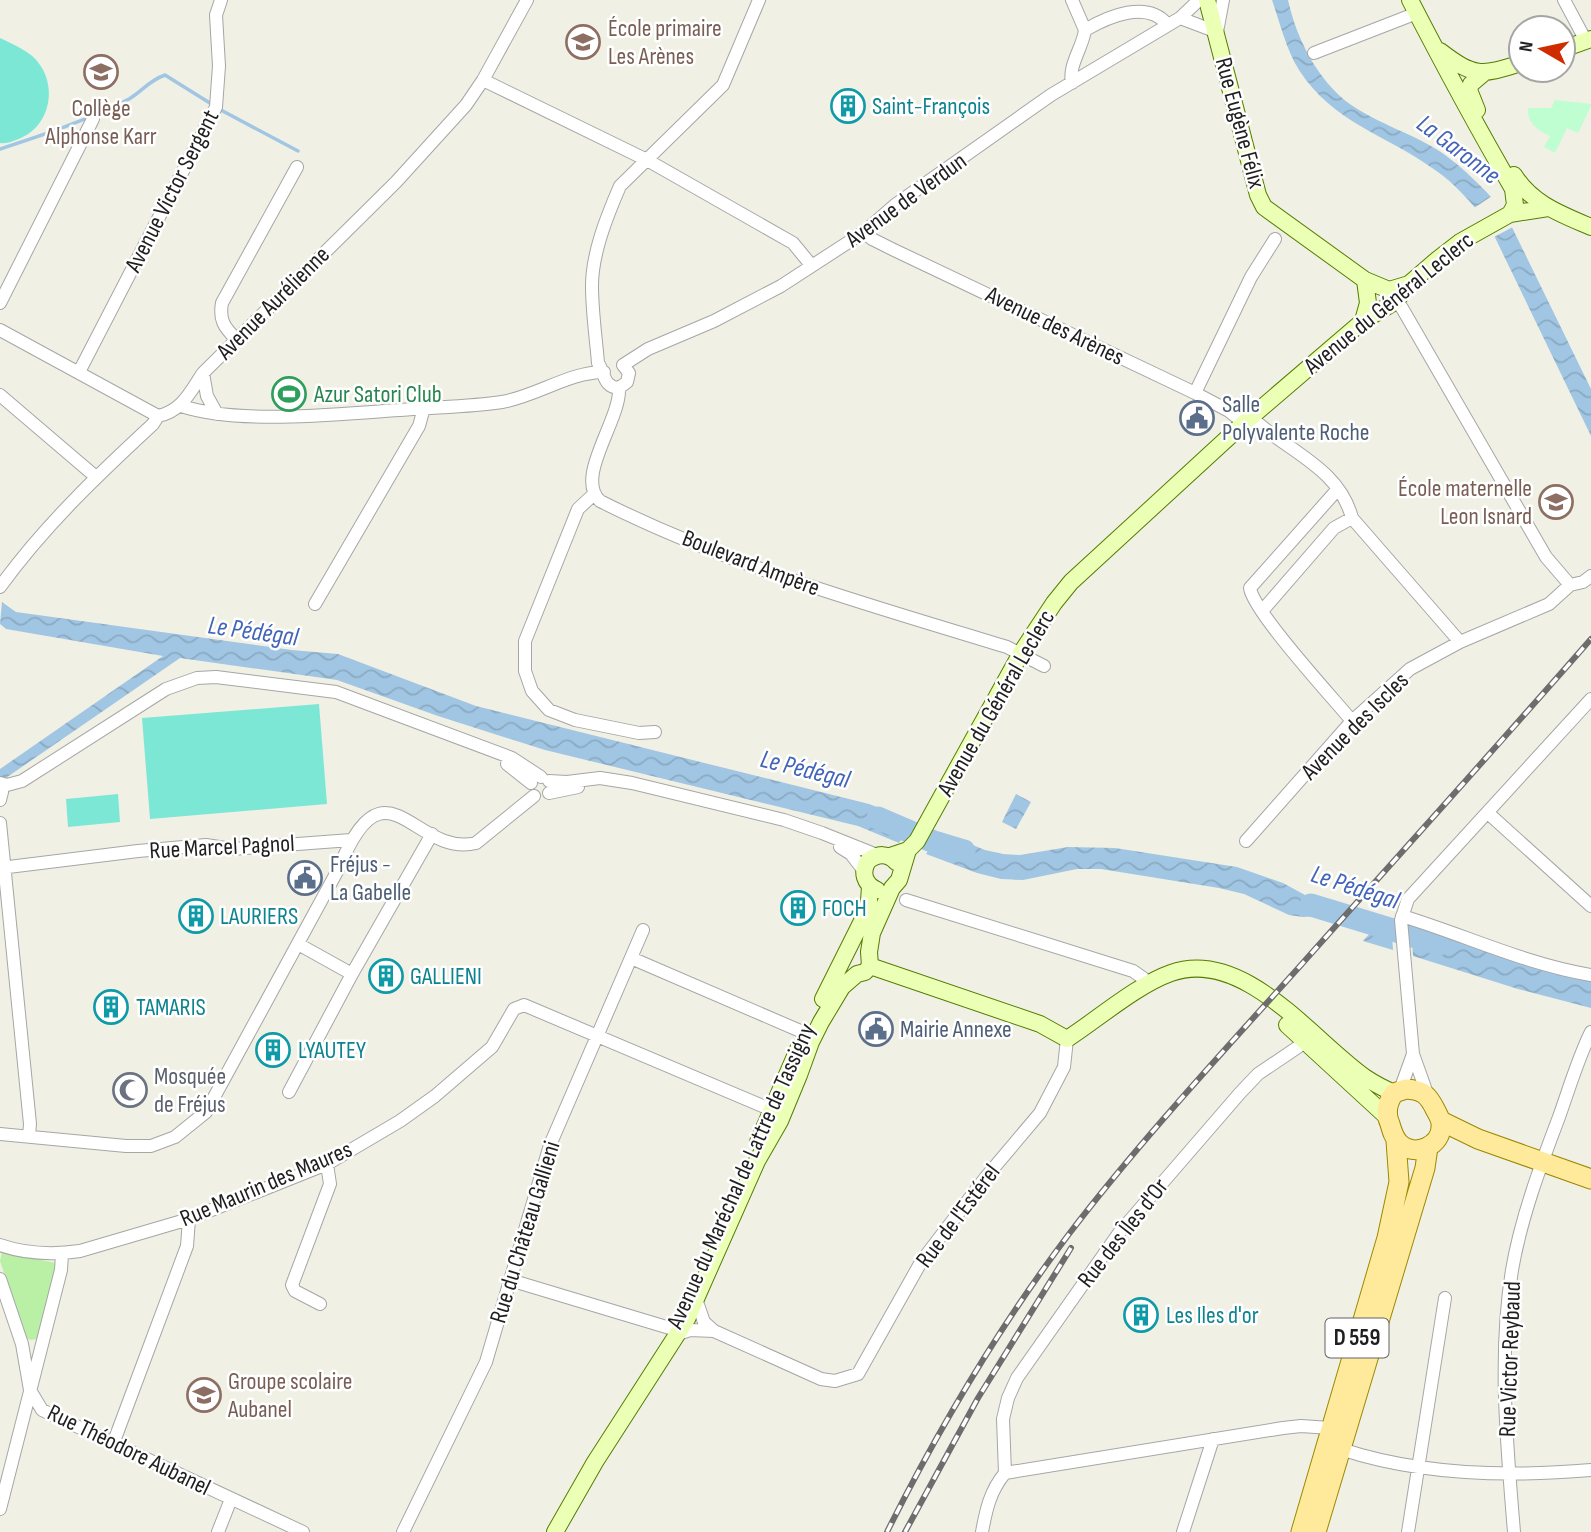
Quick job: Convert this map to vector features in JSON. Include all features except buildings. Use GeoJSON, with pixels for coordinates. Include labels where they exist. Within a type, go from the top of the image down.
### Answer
{"type":"FeatureCollection","features":[{"type":"Feature","properties":{"kind":"main road","name":"Rue Eugène Félix"},"geometry":{"type":"LineString","coordinates":[[1207,0],[1258,195],[1264,207],[1365,281],[1389,290],[1409,284]]}},
{"type":"Feature","properties":{"kind":"main road"},"geometry":{"type":"LineString","coordinates":[[1414,7],[1513,189],[1515,205],[1510,214]]}},
{"type":"Feature","properties":{"kind":"main road"},"geometry":{"type":"LineString","coordinates":[[1439,51],[1468,70],[1483,73],[1507,67]]}},
{"type":"Feature","properties":{"kind":"main road"},"geometry":{"type":"LineString","coordinates":[[1483,73],[1471,84],[1466,101],[1520,184],[1548,208],[1591,227]]}},
{"type":"Feature","properties":{"kind":"main road"},"geometry":{"type":"LineString","coordinates":[[1510,214],[1548,208]]}},
{"type":"Feature","properties":{"kind":"main road","name":"Avenue du Général Leclerc"},"geometry":{"type":"LineString","coordinates":[[896,880],[909,848],[928,821],[1021,653],[1071,582],[1163,495],[1365,316],[1396,301],[1409,284],[1438,258],[1510,214]]}},
{"type":"Feature","properties":{"kind":"main road"},"geometry":{"type":"LineString","coordinates":[[1365,281],[1368,295],[1365,316]]}},
{"type":"Feature","properties":{"kind":"main road"},"geometry":{"type":"LineString","coordinates":[[884,856],[895,860],[896,880],[879,891],[867,879],[868,861],[909,848]]}},
{"type":"Feature","properties":{"kind":"main road","name":"Avenue du Maréchal de Lattre de Tassigny"},"geometry":{"type":"LineString","coordinates":[[548,1532],[578,1480],[676,1331],[805,1033],[869,906],[867,879]]}},
{"type":"Feature","properties":{"kind":"main road","name":"Avenue du Maréchal de Lattre de Tassigny"},"geometry":{"type":"LineString","coordinates":[[555,1532],[696,1299],[757,1161],[780,1121],[810,1042],[836,995],[865,964],[872,933],[896,880]]}},
{"type":"Feature","properties":{"kind":"main road"},"geometry":{"type":"LineString","coordinates":[[865,964],[859,946],[846,955],[847,969],[865,964],[1040,1024],[1067,1039],[1147,985],[1174,972],[1188,969],[1213,970],[1242,981],[1262,993],[1387,1117],[1396,1141],[1403,1147],[1411,1149],[1436,1136],[1478,1139],[1591,1179]]}},
{"type":"Feature","properties":{"kind":"main road"},"geometry":{"type":"LineString","coordinates":[[1308,1036],[1364,1077],[1397,1092],[1414,1089],[1428,1096],[1436,1136]]}},
{"type":"Feature","properties":{"kind":"main road"},"geometry":{"type":"LineString","coordinates":[[1387,1117],[1388,1104],[1397,1092]]}},
{"type":"Feature","properties":{"kind":"main road","name":"D 559"},"geometry":{"type":"LineString","coordinates":[[1316,1532],[1436,1136]]}},
{"type":"Feature","properties":{"kind":"main road","name":"D 559"},"geometry":{"type":"LineString","coordinates":[[1301,1532],[1397,1197],[1399,1173],[1396,1141]]}},
{"type":"Feature","properties":{"kind":"street","name":"Avenue Victor Sergent"},"geometry":{"type":"LineString","coordinates":[[79,372],[216,107],[219,66],[216,15],[221,0]]}},
{"type":"Feature","properties":{"kind":"street","name":"Avenue Aurélienne"},"geometry":{"type":"LineString","coordinates":[[181,406],[203,373],[396,182],[466,106],[527,0]]}},
{"type":"Feature","properties":{"kind":"street"},"geometry":{"type":"LineString","coordinates":[[619,388],[605,381],[604,372],[598,363],[592,286],[594,264],[604,230],[620,186],[723,85],[759,0]]}},
{"type":"Feature","properties":{"kind":"street"},"geometry":{"type":"LineString","coordinates":[[1072,0],[1085,30],[1084,40],[1070,75],[1072,82]]}},
{"type":"Feature","properties":{"kind":"street","name":"Avenue de Verdun"},"geometry":{"type":"LineString","coordinates":[[623,365],[637,355],[714,321],[781,286],[864,232],[895,205],[1072,82],[1180,18],[1199,0]]}},
{"type":"Feature","properties":{"kind":"street"},"geometry":{"type":"LineString","coordinates":[[1180,18],[1217,33],[1223,0]]}},
{"type":"Feature","properties":{"kind":"street"},"geometry":{"type":"LineString","coordinates":[[1564,0],[1589,40]]}},
{"type":"Feature","properties":{"kind":"street"},"geometry":{"type":"LineString","coordinates":[[1314,53],[1414,7]]}},
{"type":"Feature","properties":{"kind":"street"},"geometry":{"type":"LineString","coordinates":[[1085,30],[1107,17],[1134,9],[1156,12],[1167,24]]}},
{"type":"Feature","properties":{"kind":"street"},"geometry":{"type":"LineString","coordinates":[[483,80],[646,160],[793,243],[811,265]]}},
{"type":"Feature","properties":{"kind":"street"},"geometry":{"type":"LineString","coordinates":[[0,303],[93,119]]}},
{"type":"Feature","properties":{"kind":"street"},"geometry":{"type":"LineString","coordinates":[[236,339],[224,326],[220,316],[222,303],[298,167]]}},
{"type":"Feature","properties":{"kind":"street","name":"Avenue des Arènes"},"geometry":{"type":"LineString","coordinates":[[864,232],[894,250],[1195,393],[1264,430],[1325,472],[1349,506],[1352,518],[1460,642]]}},
{"type":"Feature","properties":{"kind":"street"},"geometry":{"type":"LineString","coordinates":[[1195,393],[1251,277],[1275,239]]}},
{"type":"Feature","properties":{"kind":"street"},"geometry":{"type":"LineString","coordinates":[[1396,301],[1546,557],[1570,584]]}},
{"type":"Feature","properties":{"kind":"street"},"geometry":{"type":"LineString","coordinates":[[0,330],[158,416],[171,413],[181,406],[205,413],[261,416],[500,402],[586,374],[604,372],[610,365],[623,365],[627,368],[629,377],[619,388],[617,408],[593,472],[591,481],[594,494],[578,509],[525,641],[525,671],[532,691],[549,710],[575,720],[639,733],[655,732]]}},
{"type":"Feature","properties":{"kind":"street"},"geometry":{"type":"LineString","coordinates":[[203,373],[207,396],[217,414]]}},
{"type":"Feature","properties":{"kind":"street"},"geometry":{"type":"LineString","coordinates":[[0,395],[96,477]]}},
{"type":"Feature","properties":{"kind":"street"},"geometry":{"type":"LineString","coordinates":[[315,604],[419,426],[424,408]]}},
{"type":"Feature","properties":{"kind":"street"},"geometry":{"type":"LineString","coordinates":[[0,587],[96,477],[153,424],[158,416]]}},
{"type":"Feature","properties":{"kind":"street"},"geometry":{"type":"LineString","coordinates":[[1337,490],[1250,588],[1251,597],[1271,625],[1352,721]]}},
{"type":"Feature","properties":{"kind":"street","name":"Boulevard Ampère"},"geometry":{"type":"LineString","coordinates":[[594,494],[610,506],[758,569],[1021,653],[1044,666]]}},
{"type":"Feature","properties":{"kind":"street"},"geometry":{"type":"LineString","coordinates":[[1262,611],[1334,528],[1352,518]]}},
{"type":"Feature","properties":{"kind":"street","name":"Avenue des Iscles"},"geometry":{"type":"LineString","coordinates":[[1246,841],[1352,721],[1410,669],[1460,642],[1549,604],[1570,584],[1583,582],[1591,576]]}},
{"type":"Feature","properties":{"kind":"street"},"geometry":{"type":"LineString","coordinates":[[0,792],[7,785],[22,781],[166,689],[185,681],[206,677],[336,692],[512,758],[541,786],[614,786],[779,825],[844,849],[851,854],[867,879]]}},
{"type":"Feature","properties":{"kind":"street"},"geometry":{"type":"LineString","coordinates":[[1428,1096],[1413,1054],[1401,918],[1408,899],[1591,699]]}},
{"type":"Feature","properties":{"kind":"street"},"geometry":{"type":"LineString","coordinates":[[0,1134],[151,1146],[175,1137],[205,1112],[339,868],[351,840],[376,815],[383,813],[402,817],[459,846],[476,843],[541,786],[600,778],[632,783],[784,820],[884,856]]}},
{"type":"Feature","properties":{"kind":"street"},"geometry":{"type":"LineString","coordinates":[[1488,813],[1591,906]]}},
{"type":"Feature","properties":{"kind":"street"},"geometry":{"type":"LineString","coordinates":[[0,823],[30,1124],[29,1136]]}},
{"type":"Feature","properties":{"kind":"street"},"geometry":{"type":"LineString","coordinates":[[289,1092],[352,974],[432,834]]}},
{"type":"Feature","properties":{"kind":"street","name":"Rue Marcel Pagnol"},"geometry":{"type":"LineString","coordinates":[[3,867],[206,845],[232,849],[351,840]]}},
{"type":"Feature","properties":{"kind":"street"},"geometry":{"type":"LineString","coordinates":[[906,900],[1133,971],[1143,978],[1147,985]]}},
{"type":"Feature","properties":{"kind":"street"},"geometry":{"type":"LineString","coordinates":[[1401,918],[1564,970],[1591,975]]}},
{"type":"Feature","properties":{"kind":"street","name":"Rue du Château Gallieni"},"geometry":{"type":"LineString","coordinates":[[403,1532],[486,1362],[550,1145],[643,930]]}},
{"type":"Feature","properties":{"kind":"street"},"geometry":{"type":"LineString","coordinates":[[298,944],[352,974]]}},
{"type":"Feature","properties":{"kind":"street"},"geometry":{"type":"LineString","coordinates":[[631,958],[805,1033]]}},
{"type":"Feature","properties":{"kind":"street","name":"Rue Maurin des Maures"},"geometry":{"type":"LineString","coordinates":[[0,1245],[34,1253],[62,1254],[188,1219],[327,1164],[400,1121],[435,1096],[492,1047],[514,1009],[524,1005],[597,1036]]}},
{"type":"Feature","properties":{"kind":"street","name":"Rue Victor Reybaud"},"geometry":{"type":"LineString","coordinates":[[1514,1532],[1507,1452],[1505,1373],[1508,1306],[1519,1238],[1542,1162],[1591,1032]]}},
{"type":"Feature","properties":{"kind":"street"},"geometry":{"type":"LineString","coordinates":[[597,1036],[772,1110]]}},
{"type":"Feature","properties":{"kind":"street","name":"Rue des Îles d'Or"},"geometry":{"type":"LineString","coordinates":[[1005,1473],[1003,1419],[1008,1398],[1017,1378],[1073,1296],[1126,1224],[1240,1093],[1258,1074],[1308,1036]]}},
{"type":"Feature","properties":{"kind":"street","name":"Rue de l'Estérel"},"geometry":{"type":"LineString","coordinates":[[714,1331],[821,1379],[835,1381],[858,1374],[920,1262],[1040,1113],[1064,1068],[1067,1039]]}},
{"type":"Feature","properties":{"kind":"street"},"geometry":{"type":"LineString","coordinates":[[1397,1092],[1413,1054]]}},
{"type":"Feature","properties":{"kind":"street"},"geometry":{"type":"LineString","coordinates":[[320,1304],[295,1291],[292,1285],[330,1184],[327,1164]]}},
{"type":"Feature","properties":{"kind":"street"},"geometry":{"type":"LineString","coordinates":[[113,1444],[187,1247],[188,1219]]}},
{"type":"Feature","properties":{"kind":"street"},"geometry":{"type":"LineString","coordinates":[[0,1509],[61,1270],[62,1254]]}},
{"type":"Feature","properties":{"kind":"street","name":"Rue Théodore Aubanel"},"geometry":{"type":"LineString","coordinates":[[0,1279],[22,1344],[30,1390],[42,1410],[303,1532]]}},
{"type":"Feature","properties":{"kind":"street"},"geometry":{"type":"LineString","coordinates":[[510,1280],[676,1331],[714,1331]]}},
{"type":"Feature","properties":{"kind":"street"},"geometry":{"type":"LineString","coordinates":[[1408,1532],[1445,1298]]}},
{"type":"Feature","properties":{"kind":"street"},"geometry":{"type":"LineString","coordinates":[[696,1299],[704,1321],[714,1331]]}},
{"type":"Feature","properties":{"kind":"street"},"geometry":{"type":"LineString","coordinates":[[982,1532],[987,1504],[996,1484],[1005,1473],[1301,1426],[1330,1428]]}},
{"type":"Feature","properties":{"kind":"street"},"geometry":{"type":"LineString","coordinates":[[1183,1532],[1213,1439]]}},
{"type":"Feature","properties":{"kind":"street"},"geometry":{"type":"LineString","coordinates":[[1341,1449],[1371,1459],[1510,1475],[1591,1470]]}},
{"type":"Feature","properties":{"kind":"street"},"geometry":{"type":"LineString","coordinates":[[218,1532],[231,1499]]}},
{"type":"Feature","properties":{"kind":"green space"},"geometry":{"type":"Polygon","coordinates":[[[1555,100],[1591,106],[1578,133],[1567,128],[1555,153],[1544,147],[1550,136],[1534,125],[1529,118],[1528,108],[1551,108],[1555,100]]]}},
{"type":"Feature","properties":{"kind":"green space"},"geometry":{"type":"Polygon","coordinates":[[[2,1252],[56,1263],[58,1269],[37,1339],[26,1338],[0,1261],[2,1252]]]}},
{"type":"Feature","properties":{"kind":"shaded area"},"geometry":{"type":"Polygon","coordinates":[[[0,38],[36,60],[45,75],[49,95],[44,116],[38,125],[21,138],[3,143],[0,143],[0,38]]]}},
{"type":"Feature","properties":{"kind":"shaded area"},"geometry":{"type":"Polygon","coordinates":[[[319,704],[327,804],[150,819],[142,718],[319,704]]]}},
{"type":"Feature","properties":{"kind":"shaded area"},"geometry":{"type":"Polygon","coordinates":[[[118,794],[120,822],[68,827],[66,799],[118,794]]]}},
{"type":"Feature","properties":{"kind":"water"},"geometry":{"type":"Polygon","coordinates":[[[1272,0],[1288,0],[1304,47],[1322,76],[1345,101],[1451,159],[1506,215],[1591,389],[1591,436],[1488,223],[1443,176],[1344,116],[1313,88],[1290,53],[1272,0]]]}},
{"type":"Feature","properties":{"kind":"water"},"geometry":{"type":"Polygon","coordinates":[[[2,602],[16,612],[338,654],[476,706],[869,804],[913,821],[899,843],[858,826],[545,750],[337,680],[180,658],[0,782],[0,769],[163,656],[6,629],[0,624],[2,602]]]}},
{"type":"Feature","properties":{"kind":"water"},"geometry":{"type":"Polygon","coordinates":[[[1016,794],[1031,802],[1016,829],[1002,822],[1016,794]]]}},
{"type":"Feature","properties":{"kind":"water"},"geometry":{"type":"Polygon","coordinates":[[[940,832],[985,850],[1003,854],[1020,855],[1068,847],[1115,848],[1237,867],[1283,883],[1316,901],[1345,907],[1334,921],[1320,916],[1289,915],[1244,894],[1101,869],[1077,869],[1023,880],[1001,879],[926,854],[940,832]]]}},
{"type":"Feature","properties":{"kind":"water"},"geometry":{"type":"Polygon","coordinates":[[[1365,914],[1391,921],[1393,950],[1363,941],[1371,932],[1353,927],[1365,914]]]}},
{"type":"Feature","properties":{"kind":"water"},"geometry":{"type":"Polygon","coordinates":[[[1411,927],[1532,965],[1591,979],[1591,1008],[1518,989],[1413,956],[1411,927]]]}},
{"type":"Feature","properties":{"kind":"pier"},"geometry":{"type":"Polygon","coordinates":[[[1495,194],[1509,213],[1513,227],[1494,237],[1474,208],[1495,194]]]}},
{"type":"Feature","properties":{"kind":"waterway"},"geometry":{"type":"LineString","coordinates":[[0,149],[113,107],[165,75],[213,105]]}},
{"type":"Feature","properties":{"kind":"waterway"},"geometry":{"type":"LineString","coordinates":[[219,109],[298,151]]}},
{"type":"Feature","properties":{"kind":"waterway","name":"Le Pédégal"},"geometry":{"type":"LineString","coordinates":[[878,818],[934,842],[964,851]]}},
{"type":"Feature","properties":{"kind":"waterway","name":"Le Pédégal"},"geometry":{"type":"LineString","coordinates":[[1311,905],[1439,944]]}},
{"type":"Feature","properties":{"kind":"railway"},"geometry":{"type":"LineString","coordinates":[[887,1532],[949,1417],[994,1342],[1043,1269],[1096,1199],[1182,1097],[1591,639]]}},
{"type":"Feature","properties":{"kind":"railway"},"geometry":{"type":"LineString","coordinates":[[905,1532],[978,1398],[1071,1248]]}},
{"type":"Feature","properties":{"kind":"place","name":"École primaire Les Arènes"},"geometry":{"type":"Point","coordinates":[583,42]}},
{"type":"Feature","properties":{"kind":"place","name":"Collège Alphonse Karr"},"geometry":{"type":"Point","coordinates":[101,72]}},
{"type":"Feature","properties":{"kind":"place","name":"Saint-François"},"geometry":{"type":"Point","coordinates":[848,106]}},
{"type":"Feature","properties":{"kind":"place","name":"Azur Satori Club"},"geometry":{"type":"Point","coordinates":[289,394]}},
{"type":"Feature","properties":{"kind":"place","name":"Salle Polyvalente Roche"},"geometry":{"type":"Point","coordinates":[1197,418]}},
{"type":"Feature","properties":{"kind":"place","name":"École maternelle Leon Isnard"},"geometry":{"type":"Point","coordinates":[1556,502]}},
{"type":"Feature","properties":{"kind":"place","name":"Fréjus - La Gabelle"},"geometry":{"type":"Point","coordinates":[305,878]}},
{"type":"Feature","properties":{"kind":"place","name":"FOCH"},"geometry":{"type":"Point","coordinates":[798,908]}},
{"type":"Feature","properties":{"kind":"place","name":"LAURIERS"},"geometry":{"type":"Point","coordinates":[196,916]}},
{"type":"Feature","properties":{"kind":"place","name":"GALLIENI"},"geometry":{"type":"Point","coordinates":[386,976]}},
{"type":"Feature","properties":{"kind":"place","name":"TAMARIS"},"geometry":{"type":"Point","coordinates":[111,1007]}},
{"type":"Feature","properties":{"kind":"place","name":"Mairie Annexe"},"geometry":{"type":"Point","coordinates":[876,1029]}},
{"type":"Feature","properties":{"kind":"place","name":"LYAUTEY"},"geometry":{"type":"Point","coordinates":[273,1050]}},
{"type":"Feature","properties":{"kind":"place","name":"Mosquée de Fréjus"},"geometry":{"type":"Point","coordinates":[130,1090]}},
{"type":"Feature","properties":{"kind":"place","name":"Les Iles d'or"},"geometry":{"type":"Point","coordinates":[1141,1315]}},
{"type":"Feature","properties":{"kind":"place","name":"Groupe scolaire Aubanel"},"geometry":{"type":"Point","coordinates":[204,1395]}},
{"type":"Feature","properties":{"kind":"water label","name":"La Garonne"},"geometry":{"type":"Point","coordinates":[1458,150]}}]}
